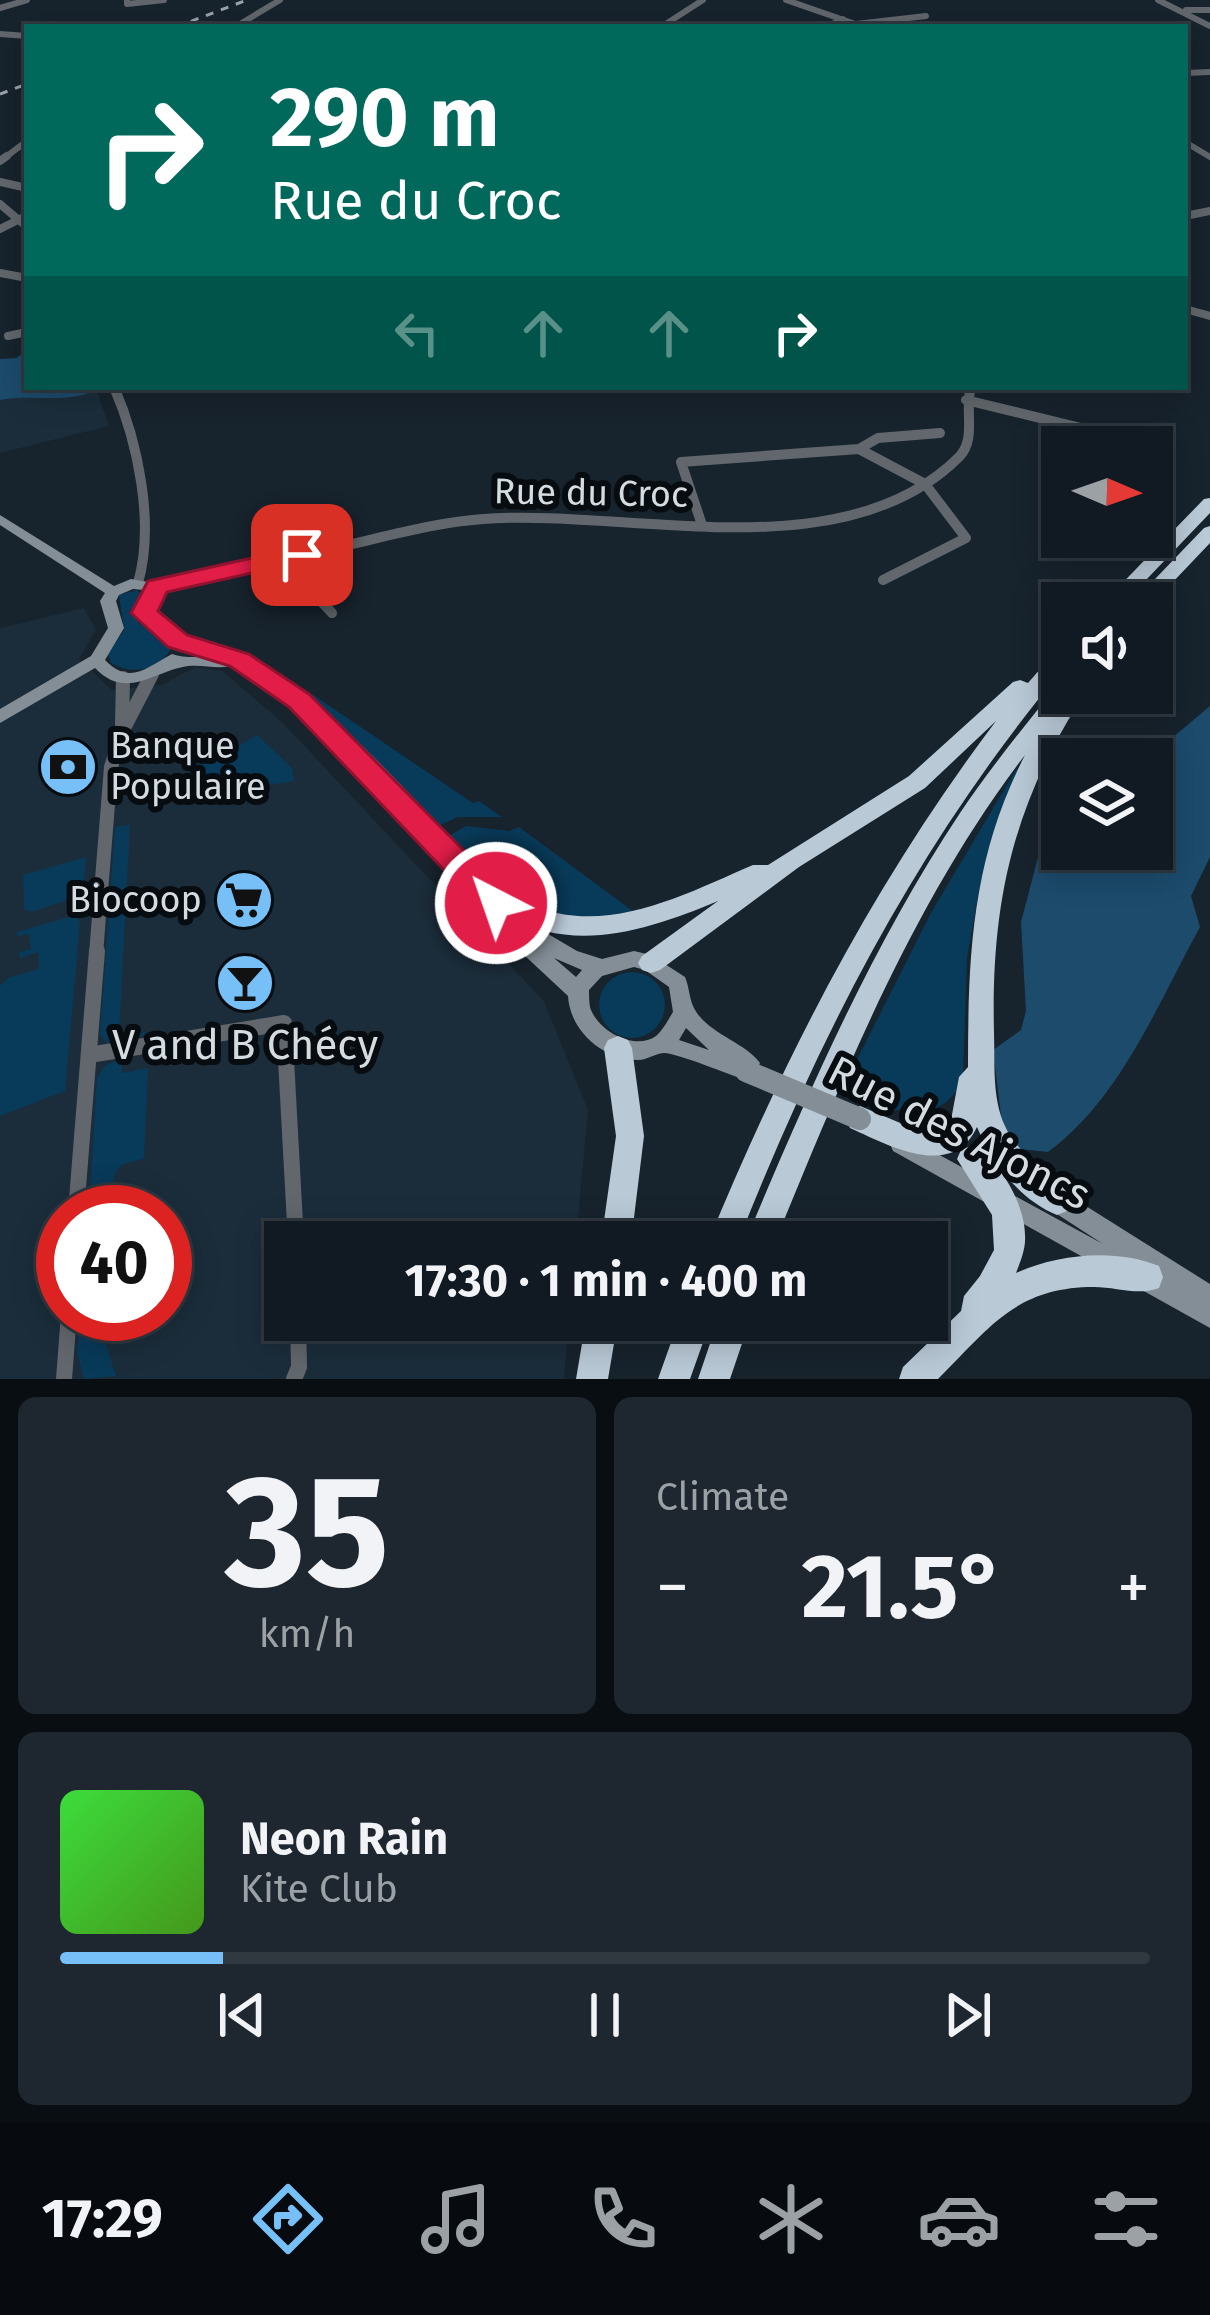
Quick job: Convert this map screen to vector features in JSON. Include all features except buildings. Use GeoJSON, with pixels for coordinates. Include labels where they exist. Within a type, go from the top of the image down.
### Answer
{"type":"FeatureCollection","features":[{"type":"Feature","properties":{"kind":"highway"},"geometry":{"type":"LineString","coordinates":[[1133,582],[1210,503]]}},
{"type":"Feature","properties":{"kind":"highway"},"geometry":{"type":"LineString","coordinates":[[1162,582],[1210,532]]}},
{"type":"Feature","properties":{"kind":"highway"},"geometry":{"type":"LineString","coordinates":[[651,963],[791,861],[917,782],[1041,672]]}},
{"type":"Feature","properties":{"kind":"highway"},"geometry":{"type":"LineString","coordinates":[[732,1221],[805,1048],[884,904],[950,798],[1041,680]]}},
{"type":"Feature","properties":{"kind":"highway"},"geometry":{"type":"LineString","coordinates":[[769,1221],[836,1059],[912,910],[999,770],[1045,714]]}},
{"type":"Feature","properties":{"kind":"highway"},"geometry":{"type":"LineString","coordinates":[[860,1115],[926,1148],[940,1146],[953,1136],[971,1103],[985,911],[1005,825],[1043,740],[1061,714]]}},
{"type":"Feature","properties":{"kind":"highway"},"geometry":{"type":"LineString","coordinates":[[454,856],[520,910],[548,921],[591,928],[646,917],[791,861]]}},
{"type":"Feature","properties":{"kind":"highway"},"geometry":{"type":"LineString","coordinates":[[977,1003],[982,1094],[990,1125],[1013,1163],[1057,1201]]}},
{"type":"Feature","properties":{"kind":"highway"},"geometry":{"type":"LineString","coordinates":[[618,1048],[630,1136],[619,1221]]}},
{"type":"Feature","properties":{"kind":"highway"},"geometry":{"type":"LineString","coordinates":[[913,1379],[1002,1276],[1010,1255],[1011,1232],[1002,1197],[971,1160]]}},
{"type":"Feature","properties":{"kind":"highway"},"geometry":{"type":"LineString","coordinates":[[913,1379],[1014,1288],[1039,1274],[1094,1268],[1148,1277]]}},
{"type":"Feature","properties":{"kind":"highway"},"geometry":{"type":"LineString","coordinates":[[592,1379],[598,1341]]}},
{"type":"Feature","properties":{"kind":"highway"},"geometry":{"type":"LineString","coordinates":[[674,1379],[688,1341]]}},
{"type":"Feature","properties":{"kind":"highway"},"geometry":{"type":"LineString","coordinates":[[715,1379],[727,1341]]}},
{"type":"Feature","properties":{"kind":"street"},"geometry":{"type":"LineString","coordinates":[[0,8],[28,0]]}},
{"type":"Feature","properties":{"kind":"street"},"geometry":{"type":"LineString","coordinates":[[127,0],[127,4],[164,0]]}},
{"type":"Feature","properties":{"kind":"street"},"geometry":{"type":"LineString","coordinates":[[240,24],[280,0]]}},
{"type":"Feature","properties":{"kind":"street"},"geometry":{"type":"LineString","coordinates":[[666,24],[703,0]]}},
{"type":"Feature","properties":{"kind":"street"},"geometry":{"type":"LineString","coordinates":[[786,0],[854,24]]}},
{"type":"Feature","properties":{"kind":"street"},"geometry":{"type":"LineString","coordinates":[[1158,0],[1210,26]]}},
{"type":"Feature","properties":{"kind":"street"},"geometry":{"type":"LineString","coordinates":[[1179,11],[1210,10]]}},
{"type":"Feature","properties":{"kind":"street"},"geometry":{"type":"LineString","coordinates":[[873,24],[926,16]]}},
{"type":"Feature","properties":{"kind":"street"},"geometry":{"type":"LineString","coordinates":[[833,24],[843,20]]}},
{"type":"Feature","properties":{"kind":"street"},"geometry":{"type":"LineString","coordinates":[[8,336],[24,333]]}},
{"type":"Feature","properties":{"kind":"street"},"geometry":{"type":"LineString","coordinates":[[115,390],[124,412],[146,551],[144,613],[177,641],[240,660],[299,701],[524,931],[572,960],[600,968]]}},
{"type":"Feature","properties":{"kind":"street"},"geometry":{"type":"LineString","coordinates":[[970,390],[965,400],[1073,426]]}},
{"type":"Feature","properties":{"kind":"street","name":"Rue du Croc"},"geometry":{"type":"LineString","coordinates":[[145,586],[482,519],[702,525],[832,517],[886,503],[925,484],[967,447],[965,400]]}},
{"type":"Feature","properties":{"kind":"street"},"geometry":{"type":"LineString","coordinates":[[702,525],[681,462],[859,448],[878,438],[940,433]]}},
{"type":"Feature","properties":{"kind":"street"},"geometry":{"type":"LineString","coordinates":[[859,448],[925,484],[966,538],[884,580]]}},
{"type":"Feature","properties":{"kind":"street"},"geometry":{"type":"LineString","coordinates":[[0,519],[113,592],[145,586]]}},
{"type":"Feature","properties":{"kind":"street"},"geometry":{"type":"LineString","coordinates":[[302,555],[319,599],[332,613]]}},
{"type":"Feature","properties":{"kind":"street"},"geometry":{"type":"LineString","coordinates":[[113,592],[108,601],[116,628],[110,671],[123,730]]}},
{"type":"Feature","properties":{"kind":"street"},"geometry":{"type":"LineString","coordinates":[[78,1185],[111,767],[123,730],[177,641]]}},
{"type":"Feature","properties":{"kind":"street"},"geometry":{"type":"LineString","coordinates":[[0,717],[33,698],[110,671],[160,670],[208,660],[237,668],[305,717],[517,936],[579,993]]}},
{"type":"Feature","properties":{"kind":"street"},"geometry":{"type":"LineString","coordinates":[[616,961],[651,963],[678,983],[684,1013],[676,1030],[661,1042],[618,1048],[590,1032],[578,1007],[579,993],[600,968],[616,961]]}},
{"type":"Feature","properties":{"kind":"street","name":"Rue des Ajoncs"},"geometry":{"type":"LineString","coordinates":[[684,1013],[748,1067]]}},
{"type":"Feature","properties":{"kind":"street"},"geometry":{"type":"LineString","coordinates":[[89,1055],[284,1023],[295,1221]]}},
{"type":"Feature","properties":{"kind":"street","name":"Rue des Ajoncs"},"geometry":{"type":"LineString","coordinates":[[661,1042],[748,1067],[860,1115],[1210,1316]]}},
{"type":"Feature","properties":{"kind":"street","name":"Rue des Ajoncs"},"geometry":{"type":"LineString","coordinates":[[940,1146],[1057,1201],[1210,1298]]}},
{"type":"Feature","properties":{"kind":"street"},"geometry":{"type":"LineString","coordinates":[[64,1379],[67,1341]]}},
{"type":"Feature","properties":{"kind":"street"},"geometry":{"type":"LineString","coordinates":[[294,1379],[298,1341]]}},
{"type":"Feature","properties":{"kind":"shaded area"},"geometry":{"type":"Polygon","coordinates":[[[24,352],[24,390],[93,390],[66,398],[0,400],[0,359],[17,358],[24,352]]]}},
{"type":"Feature","properties":{"kind":"shaded area"},"geometry":{"type":"Polygon","coordinates":[[[97,391],[109,426],[0,453],[0,395],[97,391]]]}},
{"type":"Feature","properties":{"kind":"shaded area"},"geometry":{"type":"Polygon","coordinates":[[[137,590],[142,595],[138,623],[164,638],[171,649],[160,662],[136,670],[111,663],[108,654],[124,630],[119,595],[137,590]]]}},
{"type":"Feature","properties":{"kind":"shaded area"},"geometry":{"type":"Polygon","coordinates":[[[84,608],[96,630],[79,659],[112,690],[162,685],[195,667],[222,671],[282,722],[544,1001],[588,1110],[578,1221],[264,1221],[264,1341],[567,1341],[564,1379],[0,1379],[0,628],[84,608]]]}},
{"type":"Feature","properties":{"kind":"shaded area"},"geometry":{"type":"Polygon","coordinates":[[[312,694],[473,803],[479,801],[502,817],[458,817],[436,827],[306,697],[312,694]]]}},
{"type":"Feature","properties":{"kind":"shaded area"},"geometry":{"type":"Polygon","coordinates":[[[1210,706],[1210,857],[1191,896],[1200,927],[1135,1048],[1096,1105],[1048,1152],[1020,1149],[1003,1132],[993,1050],[1021,1030],[1026,1011],[1021,922],[1041,846],[1041,870],[1173,870],[1172,738],[1210,706]]]}},
{"type":"Feature","properties":{"kind":"shaded area"},"geometry":{"type":"Polygon","coordinates":[[[257,735],[292,768],[294,781],[190,797],[190,760],[222,756],[257,735]]]}},
{"type":"Feature","properties":{"kind":"shaded area"},"geometry":{"type":"Polygon","coordinates":[[[1017,768],[1019,774],[979,890],[967,958],[963,1080],[952,1096],[925,1111],[892,1109],[841,1091],[932,911],[1017,768]]]}},
{"type":"Feature","properties":{"kind":"shaded area"},"geometry":{"type":"Polygon","coordinates":[[[130,825],[119,1035],[168,1030],[107,1043],[100,1035],[115,827],[130,825]]]}},
{"type":"Feature","properties":{"kind":"shaded area"},"geometry":{"type":"Polygon","coordinates":[[[466,826],[509,831],[519,827],[637,914],[559,920],[495,887],[447,837],[466,826]]]}},
{"type":"Feature","properties":{"kind":"shaded area"},"geometry":{"type":"Polygon","coordinates":[[[86,857],[83,895],[31,912],[24,909],[23,875],[86,857]]]}},
{"type":"Feature","properties":{"kind":"shaded area"},"geometry":{"type":"Polygon","coordinates":[[[77,917],[80,923],[65,1091],[0,1116],[0,986],[8,978],[39,969],[38,952],[20,958],[19,952],[31,949],[29,934],[17,936],[17,932],[77,917]]]}},
{"type":"Feature","properties":{"kind":"shaded area"},"geometry":{"type":"Polygon","coordinates":[[[632,972],[655,982],[665,1005],[655,1028],[632,1038],[609,1028],[599,1005],[609,982],[632,972]]]}},
{"type":"Feature","properties":{"kind":"shaded area"},"geometry":{"type":"Polygon","coordinates":[[[122,1059],[122,1073],[148,1068],[144,1159],[118,1169],[113,1185],[91,1185],[97,1077],[106,1065],[122,1059]]]}},
{"type":"Feature","properties":{"kind":"shaded area"},"geometry":{"type":"Polygon","coordinates":[[[78,1341],[105,1341],[116,1376],[84,1379],[78,1341]]]}},
{"type":"Feature","properties":{"kind":"railway"},"geometry":{"type":"LineString","coordinates":[[184,24],[247,0]]}},
{"type":"Feature","properties":{"kind":"railway"},"geometry":{"type":"LineString","coordinates":[[0,94],[24,85]]}},
{"type":"Feature","properties":{"kind":"place","name":"Banque Populaire"},"geometry":{"type":"Point","coordinates":[68,767]}},
{"type":"Feature","properties":{"kind":"place","name":"Biocoop"},"geometry":{"type":"Point","coordinates":[244,900]}},
{"type":"Feature","properties":{"kind":"place","name":"V and B Chécy"},"geometry":{"type":"Point","coordinates":[245,983]}},
{"type":"Feature","properties":{"kind":"route"},"geometry":{"type":"LineString","coordinates":[[302,555],[157,587],[144,613],[177,641],[240,660],[299,701],[496,903]]}}]}
